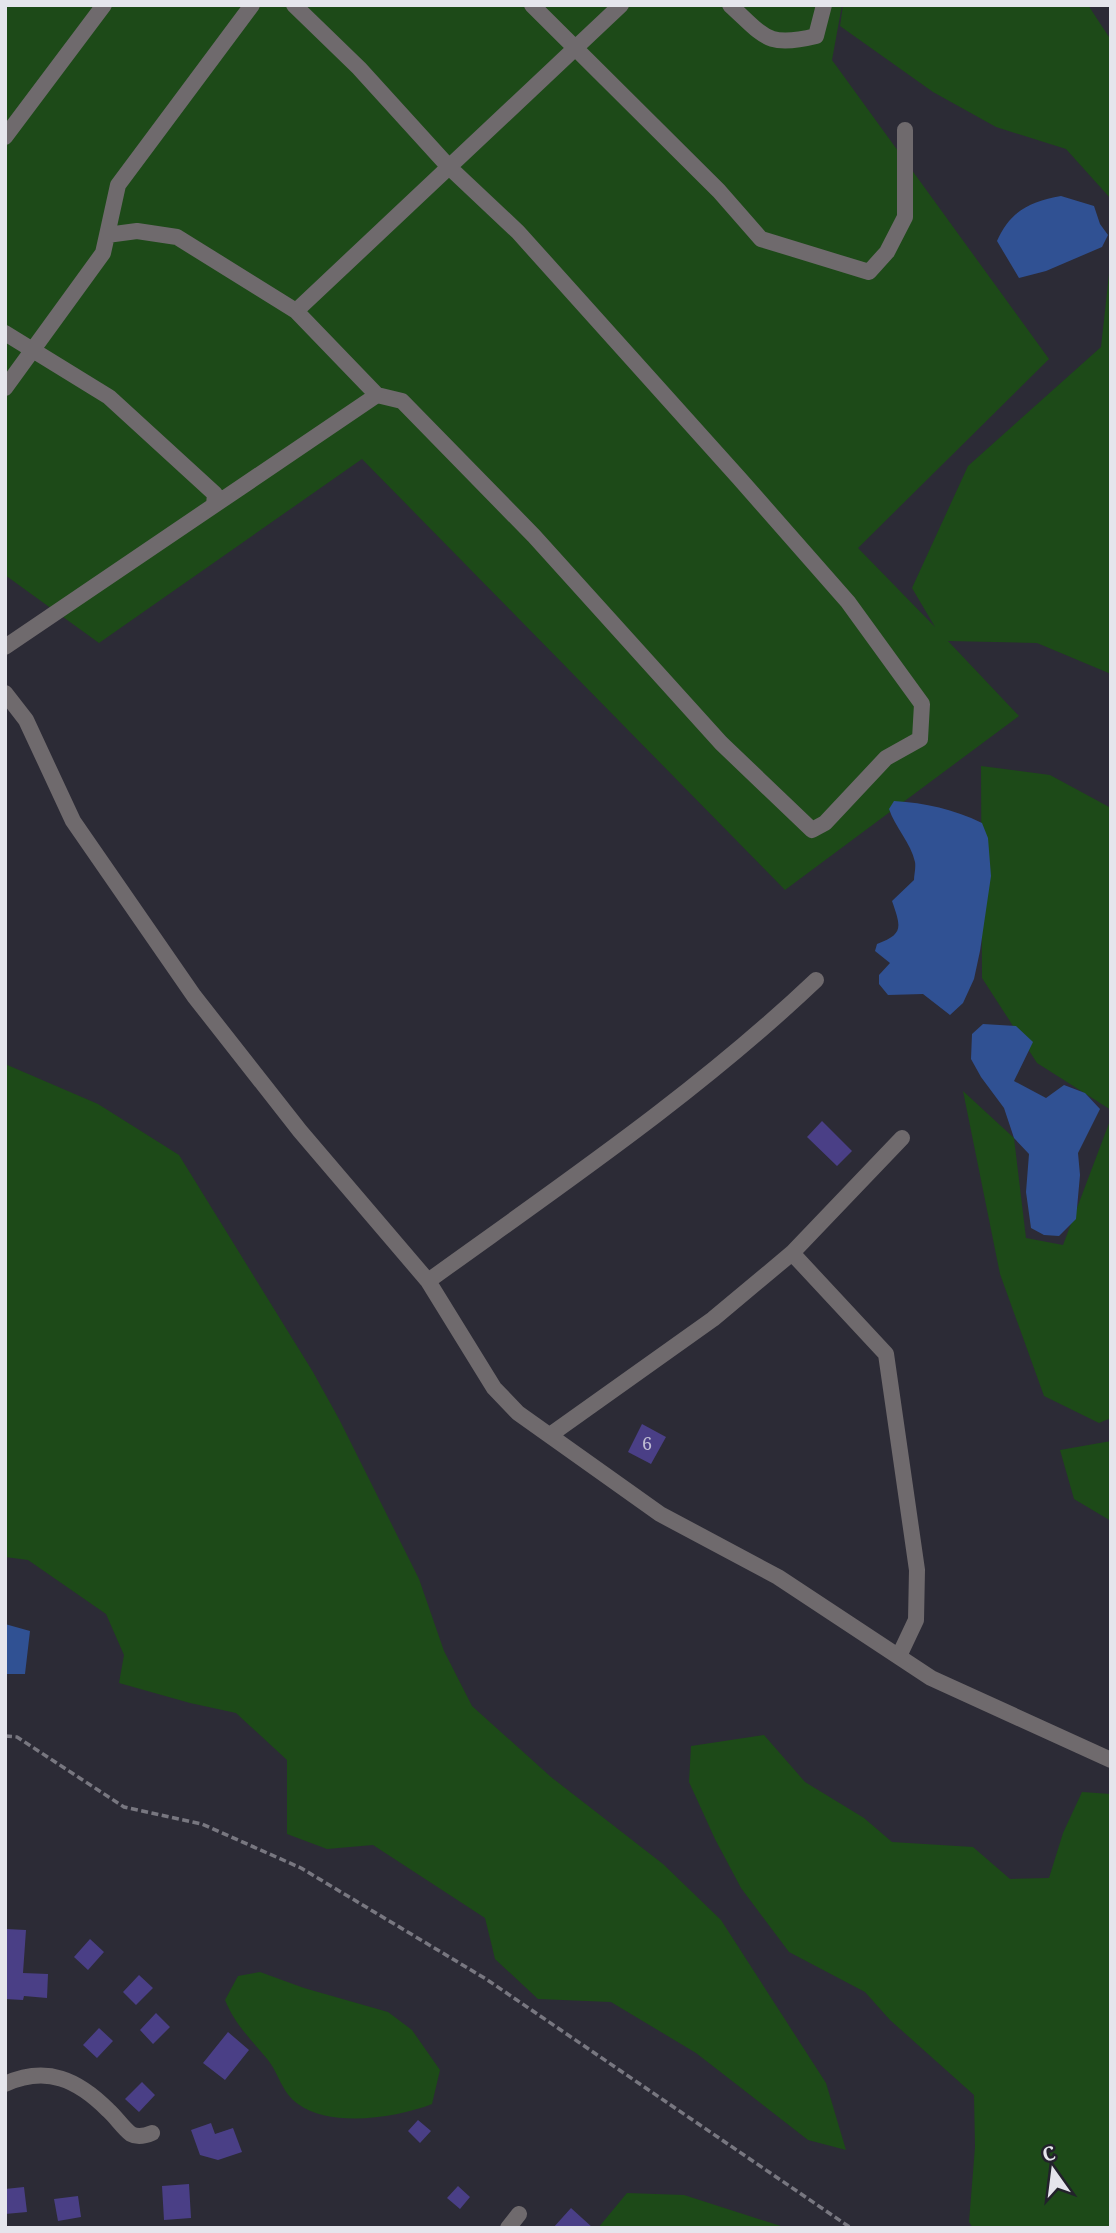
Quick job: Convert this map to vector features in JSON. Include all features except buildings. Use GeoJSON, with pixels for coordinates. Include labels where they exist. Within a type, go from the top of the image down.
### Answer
{"type":"FeatureCollection","features":[{"type":"Feature","properties":{"kind":"street"},"geometry":{"type":"LineString","coordinates":[[5,137],[104,5]]}},
{"type":"Feature","properties":{"kind":"street"},"geometry":{"type":"LineString","coordinates":[[5,388],[103,253],[118,185],[252,5]]}},
{"type":"Feature","properties":{"kind":"street"},"geometry":{"type":"LineString","coordinates":[[107,235],[137,231],[177,237],[296,311],[377,395],[402,401],[534,536],[721,743],[812,830],[825,822],[886,758],[920,739],[922,704],[848,602],[518,232],[449,167],[359,68],[295,5]]}},
{"type":"Feature","properties":{"kind":"street"},"geometry":{"type":"LineString","coordinates":[[532,5],[719,191],[761,239],[869,272],[887,252],[905,217],[905,130]]}},
{"type":"Feature","properties":{"kind":"street"},"geometry":{"type":"LineString","coordinates":[[296,311],[621,5]]}},
{"type":"Feature","properties":{"kind":"street"},"geometry":{"type":"LineString","coordinates":[[730,5],[767,38],[789,43],[816,36],[824,5]]}},
{"type":"Feature","properties":{"kind":"street"},"geometry":{"type":"LineString","coordinates":[[5,333],[109,397],[215,494],[214,505]]}},
{"type":"Feature","properties":{"kind":"street"},"geometry":{"type":"LineString","coordinates":[[5,647],[377,395]]}},
{"type":"Feature","properties":{"kind":"street"},"geometry":{"type":"LineString","coordinates":[[5,692],[26,720],[73,821],[194,996],[300,1131],[428,1281],[494,1388],[518,1413],[660,1514],[778,1577],[931,1678],[1111,1760]]}},
{"type":"Feature","properties":{"kind":"street"},"geometry":{"type":"LineString","coordinates":[[428,1281],[662,1112],[773,1021],[816,980]]}},
{"type":"Feature","properties":{"kind":"street"},"geometry":{"type":"LineString","coordinates":[[550,1435],[713,1319],[792,1253],[902,1138]]}},
{"type":"Feature","properties":{"kind":"street"},"geometry":{"type":"LineString","coordinates":[[792,1253],[886,1354],[917,1570],[916,1620],[899,1656]]}},
{"type":"Feature","properties":{"kind":"street"},"geometry":{"type":"LineString","coordinates":[[5,2084],[34,2076],[70,2081],[92,2095],[132,2134],[144,2136],[152,2133]]}},
{"type":"Feature","properties":{"kind":"street"},"geometry":{"type":"LineString","coordinates":[[508,2228],[519,2214]]}},
{"type":"Feature","properties":{"kind":"path"},"geometry":{"type":"LineString","coordinates":[[5,1736],[17,1737],[124,1807],[202,1824],[301,1868],[486,1979],[851,2228]]}},
{"type":"Feature","properties":{"kind":"green space"},"geometry":{"type":"Polygon","coordinates":[[[5,5],[842,5],[832,60],[1049,359],[858,548],[935,627],[912,588],[968,466],[1101,347],[1111,256],[1111,674],[1037,643],[948,641],[1019,716],[785,890],[362,459],[99,643],[5,575],[5,5]]]}},
{"type":"Feature","properties":{"kind":"green space"},"geometry":{"type":"Polygon","coordinates":[[[843,5],[1088,5],[1111,40],[1111,199],[1066,149],[996,127],[933,92],[840,26],[843,5]]]}},
{"type":"Feature","properties":{"kind":"green space"},"geometry":{"type":"Polygon","coordinates":[[[981,766],[1050,775],[1111,808],[1111,1110],[1037,1063],[982,978],[981,766]]]}},
{"type":"Feature","properties":{"kind":"green space"},"geometry":{"type":"Polygon","coordinates":[[[5,1064],[98,1104],[179,1155],[313,1372],[339,1419],[419,1579],[444,1651],[472,1706],[551,1777],[663,1864],[721,1920],[826,2083],[846,2150],[808,2140],[696,2053],[611,2002],[538,1999],[495,1959],[485,1918],[373,1845],[327,1849],[287,1834],[287,1760],[236,1713],[119,1683],[124,1655],[106,1614],[28,1560],[5,1557],[5,1064]]]}},
{"type":"Feature","properties":{"kind":"green space"},"geometry":{"type":"Polygon","coordinates":[[[963,1091],[1014,1138],[1026,1238],[1063,1245],[1111,1118],[1111,1418],[1099,1423],[1044,1396],[1000,1274],[963,1091]]]}},
{"type":"Feature","properties":{"kind":"green space"},"geometry":{"type":"Polygon","coordinates":[[[1111,1441],[1111,1521],[1074,1499],[1060,1450],[1111,1441]]]}},
{"type":"Feature","properties":{"kind":"green space"},"geometry":{"type":"Polygon","coordinates":[[[764,1735],[805,1782],[864,1818],[892,1842],[973,1847],[1010,1879],[1049,1878],[1063,1833],[1082,1792],[1111,1794],[1111,2228],[973,2228],[969,2222],[975,2147],[974,2095],[890,2020],[865,1992],[789,1952],[741,1888],[689,1782],[691,1746],[764,1735]]]}},
{"type":"Feature","properties":{"kind":"green space"},"geometry":{"type":"Polygon","coordinates":[[[260,1972],[304,1988],[388,2012],[412,2030],[440,2070],[432,2104],[401,2113],[345,2118],[328,2116],[298,2104],[288,2094],[268,2060],[238,2024],[225,2000],[238,1976],[260,1972]]]}},
{"type":"Feature","properties":{"kind":"green space"},"geometry":{"type":"Polygon","coordinates":[[[627,2193],[684,2195],[787,2228],[598,2228],[627,2193]]]}},
{"type":"Feature","properties":{"kind":"water"},"geometry":{"type":"Polygon","coordinates":[[[1061,196],[1094,206],[1100,224],[1108,235],[1102,247],[1046,271],[1019,278],[997,241],[1002,231],[1023,209],[1061,196]]]}},
{"type":"Feature","properties":{"kind":"water"},"geometry":{"type":"Polygon","coordinates":[[[894,801],[939,807],[961,814],[982,823],[988,838],[991,876],[974,979],[963,1003],[950,1015],[923,994],[888,995],[879,984],[879,975],[890,963],[875,951],[877,944],[896,933],[898,923],[892,901],[914,880],[915,869],[910,848],[889,809],[894,801]]]}},
{"type":"Feature","properties":{"kind":"water"},"geometry":{"type":"Polygon","coordinates":[[[983,1024],[1016,1026],[1033,1042],[1014,1081],[1046,1098],[1064,1085],[1085,1093],[1100,1109],[1078,1153],[1080,1175],[1076,1219],[1059,1236],[1044,1235],[1031,1228],[1026,1192],[1029,1154],[1014,1138],[1004,1108],[971,1059],[972,1034],[983,1024]]]}},
{"type":"Feature","properties":{"kind":"water"},"geometry":{"type":"Polygon","coordinates":[[[5,1624],[30,1631],[25,1674],[5,1674],[5,1624]]]}}]}
